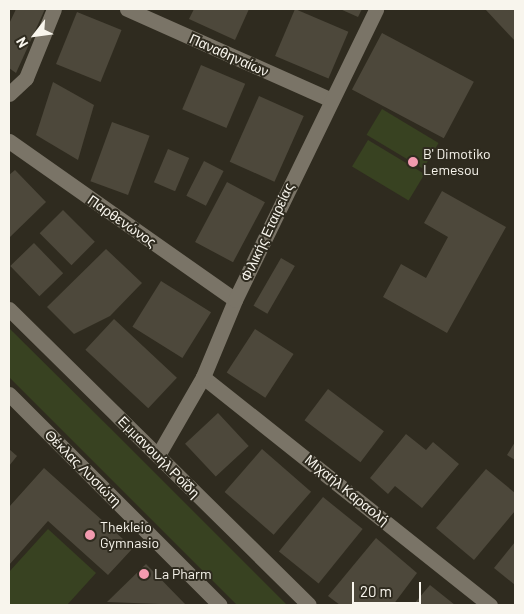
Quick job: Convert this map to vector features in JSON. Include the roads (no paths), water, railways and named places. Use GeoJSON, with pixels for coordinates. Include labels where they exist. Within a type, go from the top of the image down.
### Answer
{"type":"FeatureCollection","features":[{"type":"Feature","properties":{"kind":"street"},"geometry":{"type":"LineString","coordinates":[[9,94],[26,78],[54,9]]}},
{"type":"Feature","properties":{"kind":"street","name":"Παναθηναίων"},"geometry":{"type":"LineString","coordinates":[[126,9],[331,100]]}},
{"type":"Feature","properties":{"kind":"street","name":"Φιλικής Εταιρείας"},"geometry":{"type":"LineString","coordinates":[[158,455],[203,376],[235,300],[376,9]]}},
{"type":"Feature","properties":{"kind":"street","name":"Παρθενώνος"},"geometry":{"type":"LineString","coordinates":[[9,141],[235,300]]}},
{"type":"Feature","properties":{"kind":"street","name":"Εμμανουήλ Ροΐδη"},"geometry":{"type":"LineString","coordinates":[[9,309],[309,605]]}},
{"type":"Feature","properties":{"kind":"street","name":"Μιχαήλ Καραολή"},"geometry":{"type":"LineString","coordinates":[[203,376],[490,605]]}},
{"type":"Feature","properties":{"kind":"street","name":"Θέκλας Λυσιώτη"},"geometry":{"type":"LineString","coordinates":[[9,394],[220,605]]}},
{"type":"Feature","properties":{"kind":"place","name":"B' Dimotiko Lemesou"},"geometry":{"type":"Point","coordinates":[413,162]}},
{"type":"Feature","properties":{"kind":"place","name":"Thekleio Gymnasio"},"geometry":{"type":"Point","coordinates":[90,535]}},
{"type":"Feature","properties":{"kind":"place","name":"La Pharm"},"geometry":{"type":"Point","coordinates":[144,574]}}]}
